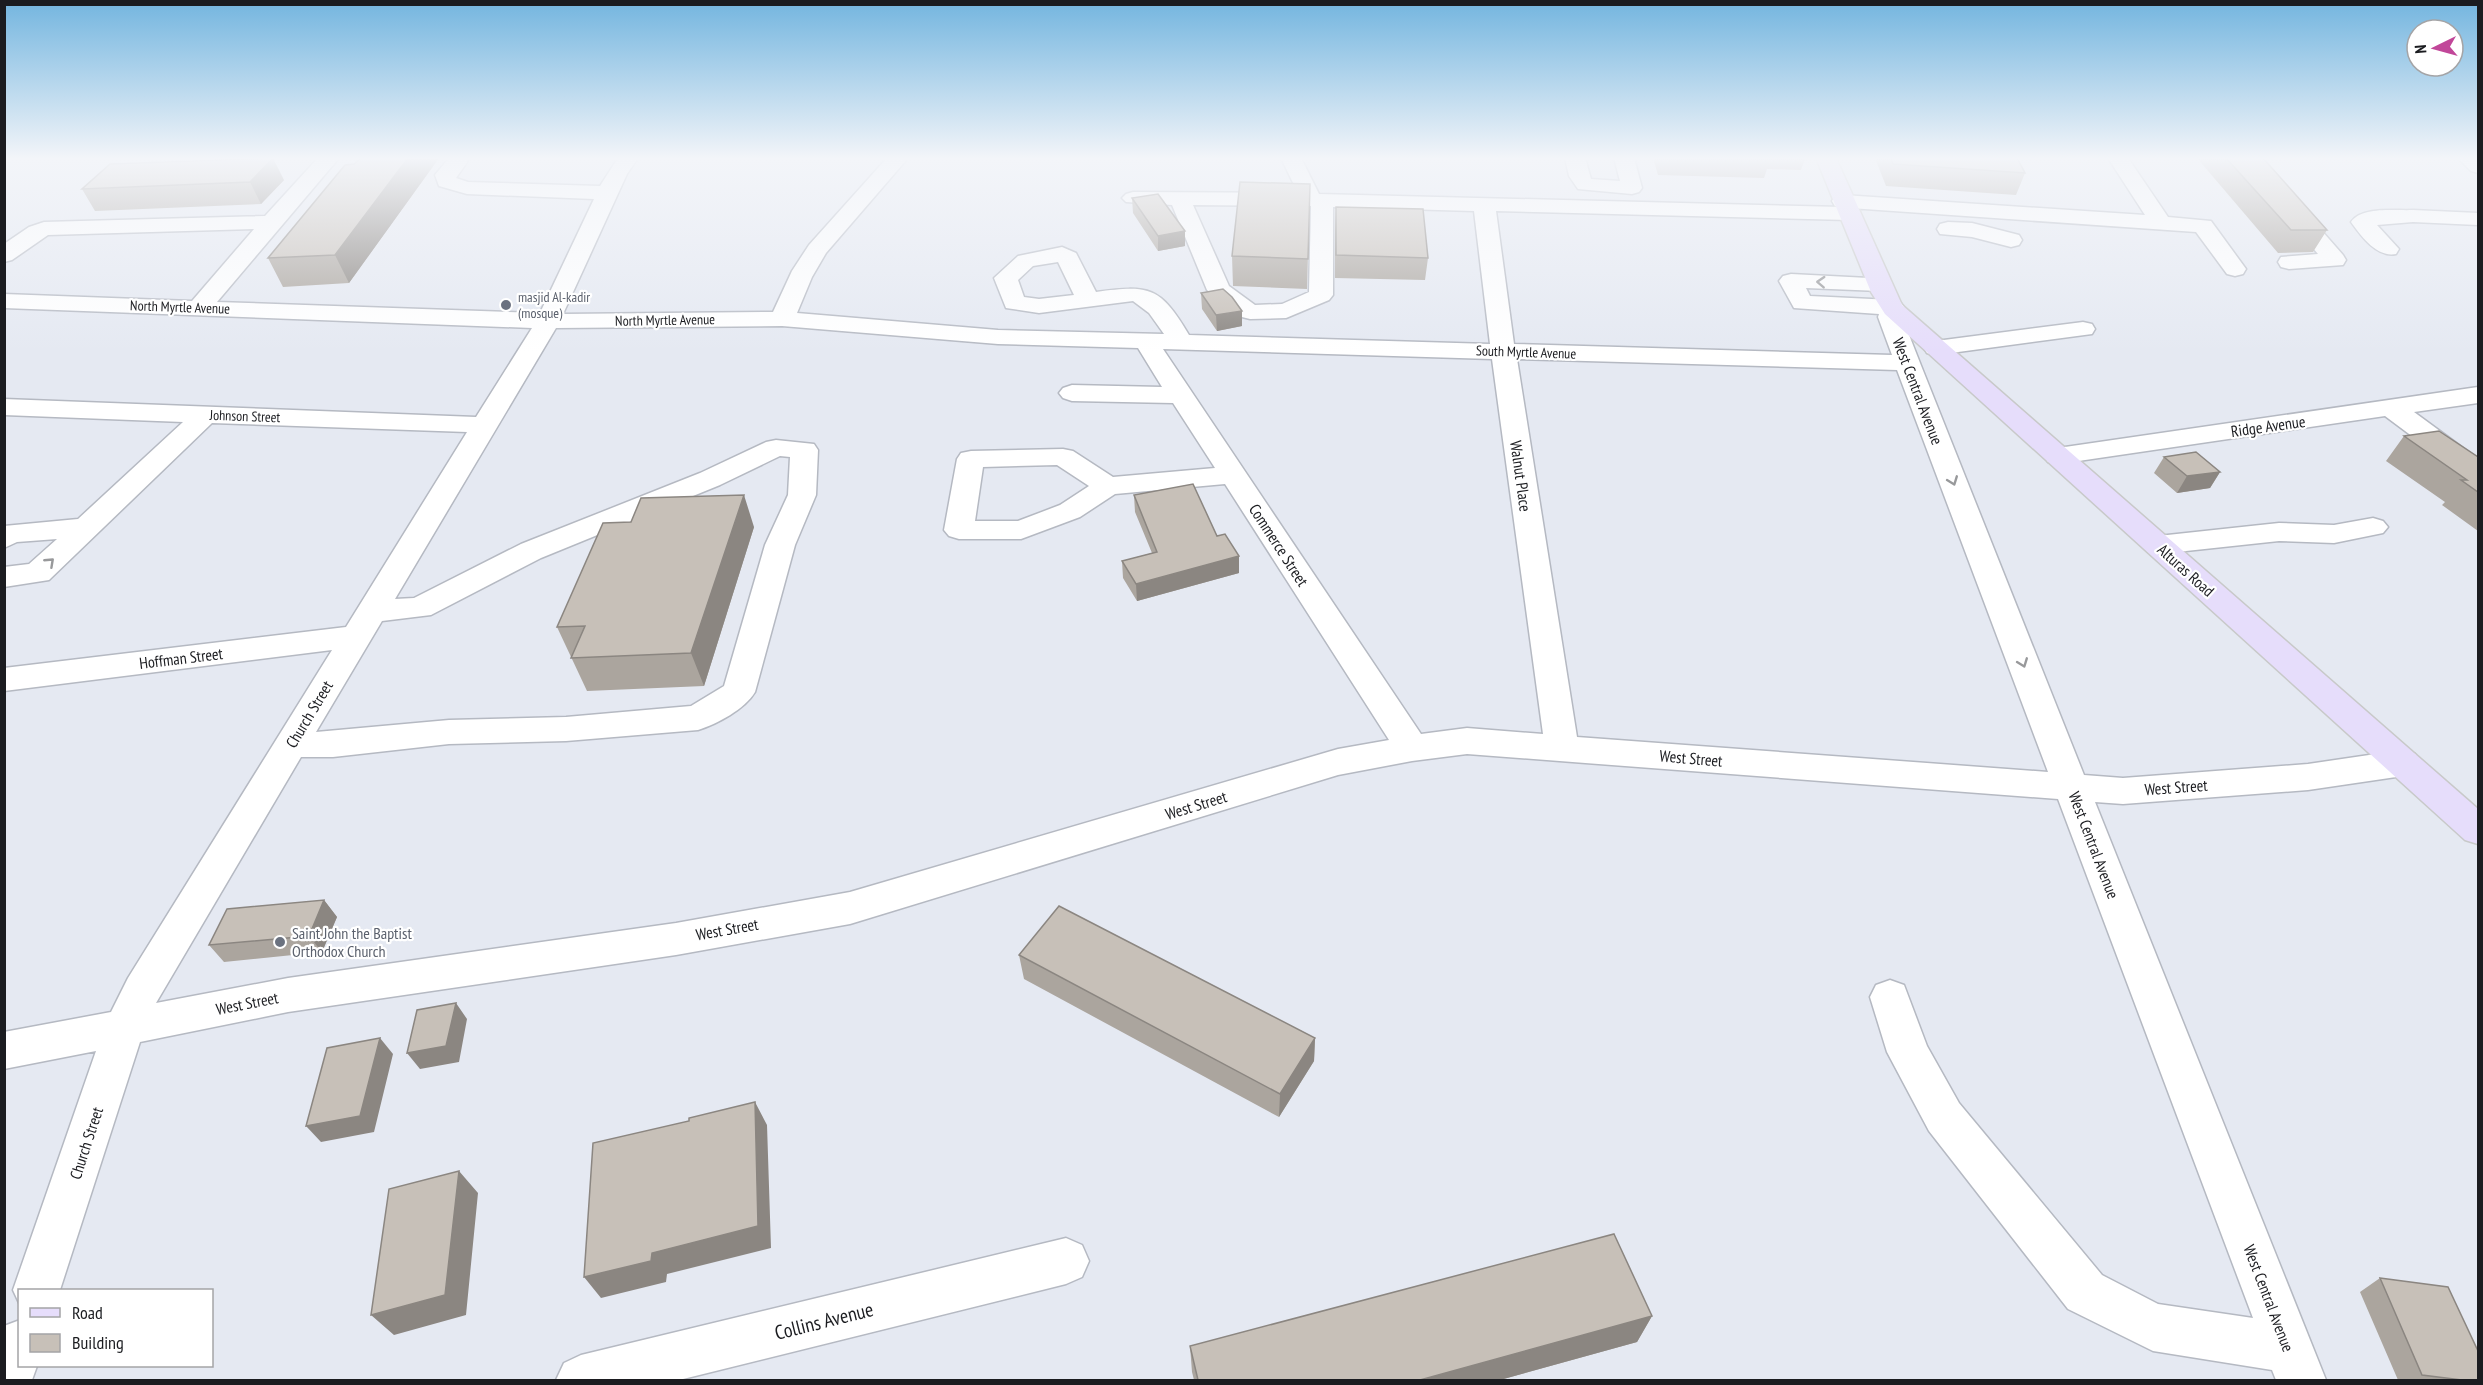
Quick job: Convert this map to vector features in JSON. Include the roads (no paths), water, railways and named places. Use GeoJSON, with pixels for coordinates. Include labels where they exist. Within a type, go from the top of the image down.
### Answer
{"type":"FeatureCollection","features":[{"type":"Feature","properties":{"kind":"main road"},"geometry":{"type":"LineString","coordinates":[[1853,223],[1889,300]]}},
{"type":"Feature","properties":{"kind":"main road","name":"Alturas Road"},"geometry":{"type":"LineString","coordinates":[[1889,300],[1936,348],[2478,830]]}},
{"type":"Feature","properties":{"kind":"street"},"geometry":{"type":"LineString","coordinates":[[4,255],[44,229],[250,223]]}},
{"type":"Feature","properties":{"kind":"street"},"geometry":{"type":"LineString","coordinates":[[199,308],[270,223]]}},
{"type":"Feature","properties":{"kind":"street","name":"Church Street"},"geometry":{"type":"LineString","coordinates":[[37,1289],[125,1026],[142,990],[548,321],[593,223]]}},
{"type":"Feature","properties":{"kind":"street"},"geometry":{"type":"LineString","coordinates":[[782,319],[807,264],[839,223]]}},
{"type":"Feature","properties":{"kind":"street"},"geometry":{"type":"LineString","coordinates":[[1188,223],[1219,290],[1252,329],[1392,332]]}},
{"type":"Feature","properties":{"kind":"street"},"geometry":{"type":"LineString","coordinates":[[1252,329],[1321,295],[1318,223]]}},
{"type":"Feature","properties":{"kind":"street","name":"Walnut Place"},"geometry":{"type":"LineString","coordinates":[[1486,223],[1503,351],[1562,748]]}},
{"type":"Feature","properties":{"kind":"street"},"geometry":{"type":"LineString","coordinates":[[1871,223],[1877,225]]}},
{"type":"Feature","properties":{"kind":"street"},"geometry":{"type":"LineString","coordinates":[[2142,223],[2204,226],[2235,269]]}},
{"type":"Feature","properties":{"kind":"street"},"geometry":{"type":"LineString","coordinates":[[2289,262],[2335,261],[2302,223]]}},
{"type":"Feature","properties":{"kind":"street"},"geometry":{"type":"LineString","coordinates":[[2363,223],[2388,249]]}},
{"type":"Feature","properties":{"kind":"street"},"geometry":{"type":"LineString","coordinates":[[1924,228],[1972,230],[2011,240]]}},
{"type":"Feature","properties":{"kind":"street"},"geometry":{"type":"LineString","coordinates":[[1088,300],[1136,294],[1149,299],[1162,310],[1181,343]]}},
{"type":"Feature","properties":{"kind":"street","name":"West Central Avenue"},"geometry":{"type":"LineString","coordinates":[[1889,300],[1890,317],[1907,363],[2294,1364]]}},
{"type":"Feature","properties":{"kind":"street","name":"North Myrtle Avenue"},"geometry":{"type":"LineString","coordinates":[[4,301],[548,321],[782,319],[998,337],[1146,342]]}},
{"type":"Feature","properties":{"kind":"street","name":"South Myrtle Avenue"},"geometry":{"type":"LineString","coordinates":[[1146,342],[1181,343],[1252,329],[1503,351],[1907,363]]}},
{"type":"Feature","properties":{"kind":"street"},"geometry":{"type":"LineString","coordinates":[[1936,348],[2083,329]]}},
{"type":"Feature","properties":{"kind":"street","name":"Commerce Street"},"geometry":{"type":"LineString","coordinates":[[1146,342],[1412,748]]}},
{"type":"Feature","properties":{"kind":"street"},"geometry":{"type":"LineString","coordinates":[[1072,393],[1181,395]]}},
{"type":"Feature","properties":{"kind":"street","name":"Ridge Avenue"},"geometry":{"type":"LineString","coordinates":[[2058,456],[2478,395]]}},
{"type":"Feature","properties":{"kind":"street","name":"Johnson Street"},"geometry":{"type":"LineString","coordinates":[[4,407],[485,425]]}},
{"type":"Feature","properties":{"kind":"street"},"geometry":{"type":"LineString","coordinates":[[2391,408],[2478,472]]}},
{"type":"Feature","properties":{"kind":"street"},"geometry":{"type":"LineString","coordinates":[[4,577],[38,573],[205,415]]}},
{"type":"Feature","properties":{"kind":"street","name":"Hoffman Street"},"geometry":{"type":"LineString","coordinates":[[4,680],[364,623],[420,608],[531,551],[710,479],[776,448],[804,450],[802,495],[780,545],[739,692],[699,718],[566,729],[449,732],[333,744],[290,745]]}},
{"type":"Feature","properties":{"kind":"street"},"geometry":{"type":"LineString","coordinates":[[1108,486],[1063,457],[971,459],[959,530],[1021,530],[1070,511],[1108,486],[1233,475]]}},
{"type":"Feature","properties":{"kind":"street"},"geometry":{"type":"LineString","coordinates":[[2158,545],[2279,532],[2334,534],[2373,526]]}},
{"type":"Feature","properties":{"kind":"street"},"geometry":{"type":"LineString","coordinates":[[4,539],[9,534],[86,527]]}},
{"type":"Feature","properties":{"kind":"street","name":"West Street"},"geometry":{"type":"LineString","coordinates":[[4,1051],[288,995],[676,939],[850,908],[1338,762],[1412,748],[1467,741],[2123,791],[2308,777],[2403,763]]}},
{"type":"Feature","properties":{"kind":"street"},"geometry":{"type":"LineString","coordinates":[[1890,997],[1908,1052],[1944,1117],[2085,1292],[2153,1327],[2294,1364]]}},
{"type":"Feature","properties":{"kind":"street","name":"Collins Avenue"},"geometry":{"type":"LineString","coordinates":[[581,1380],[1066,1261]]}},
{"type":"Feature","properties":{"kind":"street"},"geometry":{"type":"LineString","coordinates":[[7,1380],[18,1350]]}},
{"type":"Feature","properties":{"kind":"place","name":"masjid Al-kadir (mosque)"},"geometry":{"type":"Point","coordinates":[506,305]}},
{"type":"Feature","properties":{"kind":"place","name":"Saint John the Baptist Orthodox Church"},"geometry":{"type":"Point","coordinates":[280,942]}}]}
